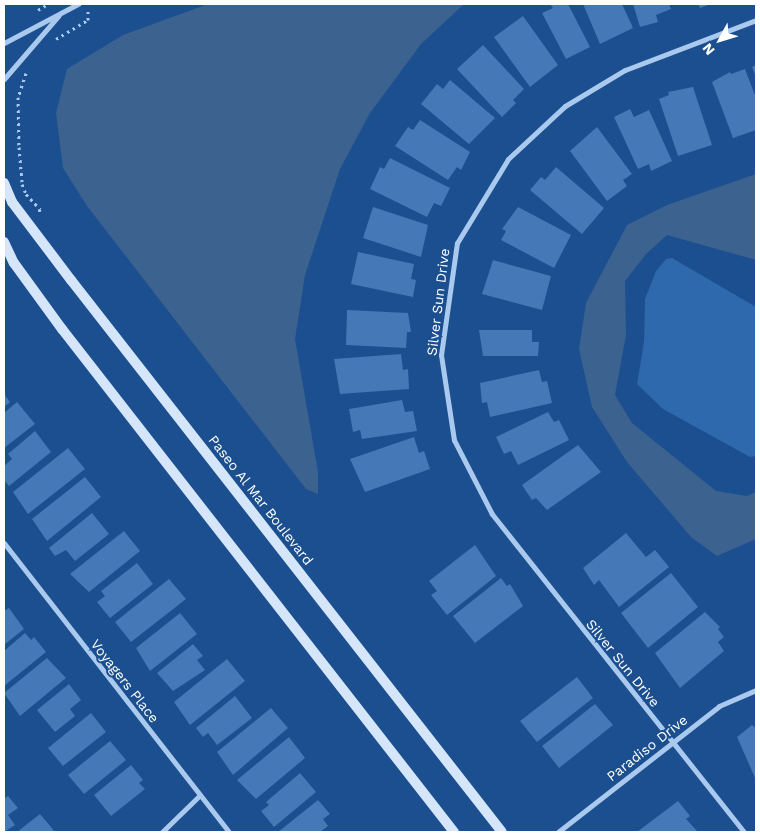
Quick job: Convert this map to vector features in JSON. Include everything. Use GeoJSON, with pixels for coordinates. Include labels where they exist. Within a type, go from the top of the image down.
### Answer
{"type":"FeatureCollection","features":[{"type":"Feature","properties":{"kind":"main road","name":"Paseo Al Mar Boulevard"},"geometry":{"type":"LineString","coordinates":[[4,183],[12,202],[54,258],[502,832]]}},
{"type":"Feature","properties":{"kind":"main road"},"geometry":{"type":"LineString","coordinates":[[4,242],[14,263],[62,328],[454,832]]}},
{"type":"Feature","properties":{"kind":"street"},"geometry":{"type":"LineString","coordinates":[[4,43],[78,4]]}},
{"type":"Feature","properties":{"kind":"street"},"geometry":{"type":"LineString","coordinates":[[4,79],[59,15]]}},
{"type":"Feature","properties":{"kind":"street","name":"Silver Sun Drive"},"geometry":{"type":"LineString","coordinates":[[744,832],[492,514],[454,440],[440,355],[457,243],[508,159],[565,106],[625,70],[756,20]]}},
{"type":"Feature","properties":{"kind":"street","name":"Voyagers Place"},"geometry":{"type":"LineString","coordinates":[[4,543],[229,832]]}},
{"type":"Feature","properties":{"kind":"street","name":"Paradiso Drive"},"geometry":{"type":"LineString","coordinates":[[558,832],[718,706],[756,690]]}},
{"type":"Feature","properties":{"kind":"street"},"geometry":{"type":"LineString","coordinates":[[162,832],[200,795]]}},
{"type":"Feature","properties":{"kind":"path"},"geometry":{"type":"LineString","coordinates":[[53,40],[88,20]]}},
{"type":"Feature","properties":{"kind":"path"},"geometry":{"type":"LineString","coordinates":[[28,68],[18,97],[22,184],[26,194],[40,209]]}},
{"type":"Feature","properties":{"kind":"shaded area"},"geometry":{"type":"Polygon","coordinates":[[[208,4],[464,4],[421,44],[370,113],[340,169],[305,275],[295,339],[318,472],[318,494],[306,489],[87,206],[63,168],[56,113],[67,69],[123,35],[208,4]]]}},
{"type":"Feature","properties":{"kind":"shaded area"},"geometry":{"type":"Polygon","coordinates":[[[756,174],[756,260],[667,235],[646,254],[625,281],[626,335],[615,395],[632,423],[716,491],[747,496],[756,492],[756,539],[717,556],[691,537],[627,462],[592,407],[579,349],[586,303],[627,225],[667,205],[756,174]]]}},
{"type":"Feature","properties":{"kind":"shaded area"},"geometry":{"type":"Polygon","coordinates":[[[672,258],[756,307],[756,456],[750,457],[663,409],[637,384],[644,342],[645,299],[656,271],[666,259],[672,258]]]}},
{"type":"Feature","properties":{"kind":"building"},"geometry":{"type":"Polygon","coordinates":[[[550,4],[568,4],[590,47],[566,59],[542,13],[553,8],[550,4]]]}},
{"type":"Feature","properties":{"kind":"building"},"geometry":{"type":"Polygon","coordinates":[[[583,4],[622,4],[633,28],[600,44],[583,4]]]}},
{"type":"Feature","properties":{"kind":"building"},"geometry":{"type":"Polygon","coordinates":[[[633,4],[669,4],[671,9],[656,15],[658,22],[640,27],[633,4]]]}},
{"type":"Feature","properties":{"kind":"building"},"geometry":{"type":"Polygon","coordinates":[[[698,4],[711,4],[700,8],[698,4]]]}},
{"type":"Feature","properties":{"kind":"building"},"geometry":{"type":"Polygon","coordinates":[[[523,16],[558,65],[530,87],[494,37],[523,16]]]}},
{"type":"Feature","properties":{"kind":"building"},"geometry":{"type":"Polygon","coordinates":[[[483,45],[524,89],[513,100],[516,103],[502,117],[457,69],[483,45]]]}},
{"type":"Feature","properties":{"kind":"building"},"geometry":{"type":"Polygon","coordinates":[[[756,65],[756,77],[752,67],[756,65]]]}},
{"type":"Feature","properties":{"kind":"building"},"geometry":{"type":"Polygon","coordinates":[[[745,69],[756,98],[756,130],[733,138],[712,82],[730,72],[731,74],[745,69]]]}},
{"type":"Feature","properties":{"kind":"building"},"geometry":{"type":"Polygon","coordinates":[[[450,80],[495,118],[469,144],[421,104],[437,84],[443,89],[450,80]]]}},
{"type":"Feature","properties":{"kind":"building"},"geometry":{"type":"Polygon","coordinates":[[[693,87],[712,145],[678,156],[659,99],[669,95],[668,92],[693,87]]]}},
{"type":"Feature","properties":{"kind":"building"},"geometry":{"type":"Polygon","coordinates":[[[630,109],[634,117],[649,110],[672,161],[651,171],[649,164],[638,169],[614,117],[630,109]]]}},
{"type":"Feature","properties":{"kind":"building"},"geometry":{"type":"Polygon","coordinates":[[[420,120],[470,152],[461,170],[457,167],[448,180],[395,146],[408,127],[413,130],[420,120]]]}},
{"type":"Feature","properties":{"kind":"building"},"geometry":{"type":"Polygon","coordinates":[[[597,127],[632,174],[623,180],[627,186],[607,201],[570,151],[597,127]]]}},
{"type":"Feature","properties":{"kind":"building"},"geometry":{"type":"Polygon","coordinates":[[[390,158],[450,188],[441,206],[434,203],[427,217],[370,189],[380,167],[384,169],[390,158]]]}},
{"type":"Feature","properties":{"kind":"building"},"geometry":{"type":"Polygon","coordinates":[[[556,167],[604,208],[582,234],[530,190],[541,177],[545,180],[556,167]]]}},
{"type":"Feature","properties":{"kind":"building"},"geometry":{"type":"Polygon","coordinates":[[[373,207],[428,225],[421,257],[363,238],[373,207]]]}},
{"type":"Feature","properties":{"kind":"building"},"geometry":{"type":"Polygon","coordinates":[[[518,207],[571,235],[554,268],[501,240],[506,231],[502,229],[518,207]]]}},
{"type":"Feature","properties":{"kind":"building"},"geometry":{"type":"Polygon","coordinates":[[[358,252],[414,264],[411,279],[416,280],[413,297],[351,284],[358,252]]]}},
{"type":"Feature","properties":{"kind":"building"},"geometry":{"type":"Polygon","coordinates":[[[493,260],[551,276],[542,310],[482,294],[493,260]]]}},
{"type":"Feature","properties":{"kind":"building"},"geometry":{"type":"Polygon","coordinates":[[[347,310],[408,313],[411,332],[407,332],[406,348],[346,345],[347,310]]]}},
{"type":"Feature","properties":{"kind":"building"},"geometry":{"type":"Polygon","coordinates":[[[479,330],[532,330],[532,342],[539,342],[538,356],[483,356],[479,330]]]}},
{"type":"Feature","properties":{"kind":"building"},"geometry":{"type":"Polygon","coordinates":[[[401,354],[403,370],[408,369],[409,389],[340,394],[334,359],[401,354]]]}},
{"type":"Feature","properties":{"kind":"building"},"geometry":{"type":"Polygon","coordinates":[[[539,370],[542,382],[547,381],[552,403],[490,417],[487,402],[482,403],[480,383],[539,370]]]}},
{"type":"Feature","properties":{"kind":"building"},"geometry":{"type":"Polygon","coordinates":[[[4,394],[10,402],[4,407],[4,394]]]}},
{"type":"Feature","properties":{"kind":"building"},"geometry":{"type":"Polygon","coordinates":[[[402,400],[405,412],[413,411],[417,431],[362,439],[360,430],[353,432],[349,409],[402,400]]]}},
{"type":"Feature","properties":{"kind":"building"},"geometry":{"type":"Polygon","coordinates":[[[17,402],[35,424],[4,448],[4,413],[17,402]]]}},
{"type":"Feature","properties":{"kind":"building"},"geometry":{"type":"Polygon","coordinates":[[[548,412],[554,422],[559,420],[569,440],[518,465],[511,451],[504,454],[496,437],[548,412]]]}},
{"type":"Feature","properties":{"kind":"building"},"geometry":{"type":"Polygon","coordinates":[[[35,431],[51,452],[9,486],[4,480],[4,466],[12,459],[8,454],[35,431]]]}},
{"type":"Feature","properties":{"kind":"building"},"geometry":{"type":"Polygon","coordinates":[[[414,437],[419,453],[424,451],[430,469],[365,492],[350,459],[414,437]]]}},
{"type":"Feature","properties":{"kind":"building"},"geometry":{"type":"Polygon","coordinates":[[[578,445],[601,472],[547,510],[536,498],[532,500],[522,485],[578,445]]]}},
{"type":"Feature","properties":{"kind":"building"},"geometry":{"type":"Polygon","coordinates":[[[68,448],[85,469],[28,514],[13,492],[68,448]]]}},
{"type":"Feature","properties":{"kind":"building"},"geometry":{"type":"Polygon","coordinates":[[[85,477],[101,497],[47,541],[32,519],[85,477]]]}},
{"type":"Feature","properties":{"kind":"building"},"geometry":{"type":"Polygon","coordinates":[[[92,513],[109,534],[75,561],[66,550],[55,556],[49,548],[92,513]]]}},
{"type":"Feature","properties":{"kind":"building"},"geometry":{"type":"Polygon","coordinates":[[[124,531],[140,551],[89,592],[70,574],[124,531]]]}},
{"type":"Feature","properties":{"kind":"building"},"geometry":{"type":"Polygon","coordinates":[[[626,533],[646,557],[655,550],[669,567],[619,607],[599,580],[594,585],[583,568],[626,533]]]}},
{"type":"Feature","properties":{"kind":"building"},"geometry":{"type":"Polygon","coordinates":[[[475,545],[496,576],[447,615],[431,595],[437,591],[429,581],[475,545]]]}},
{"type":"Feature","properties":{"kind":"building"},"geometry":{"type":"Polygon","coordinates":[[[137,563],[153,584],[110,618],[97,602],[105,596],[101,591],[137,563]]]}},
{"type":"Feature","properties":{"kind":"building"},"geometry":{"type":"Polygon","coordinates":[[[671,573],[698,607],[648,648],[621,613],[671,573]]]}},
{"type":"Feature","properties":{"kind":"building"},"geometry":{"type":"Polygon","coordinates":[[[501,578],[507,586],[510,584],[523,606],[475,643],[453,616],[501,578]]]}},
{"type":"Feature","properties":{"kind":"building"},"geometry":{"type":"Polygon","coordinates":[[[169,579],[186,599],[131,642],[115,622],[169,579]]]}},
{"type":"Feature","properties":{"kind":"building"},"geometry":{"type":"Polygon","coordinates":[[[9,608],[24,629],[4,645],[4,611],[9,608]]]}},
{"type":"Feature","properties":{"kind":"building"},"geometry":{"type":"Polygon","coordinates":[[[705,612],[720,627],[718,629],[724,637],[718,642],[724,651],[680,688],[655,653],[705,612]]]}},
{"type":"Feature","properties":{"kind":"building"},"geometry":{"type":"Polygon","coordinates":[[[180,613],[197,634],[150,671],[136,648],[180,613]]]}},
{"type":"Feature","properties":{"kind":"building"},"geometry":{"type":"Polygon","coordinates":[[[25,633],[31,640],[34,637],[46,652],[4,686],[4,651],[25,633]]]}},
{"type":"Feature","properties":{"kind":"building"},"geometry":{"type":"Polygon","coordinates":[[[193,644],[203,656],[197,660],[205,670],[173,691],[157,673],[193,644]]]}},
{"type":"Feature","properties":{"kind":"building"},"geometry":{"type":"Polygon","coordinates":[[[47,658],[66,678],[20,716],[4,693],[47,658]]]}},
{"type":"Feature","properties":{"kind":"building"},"geometry":{"type":"Polygon","coordinates":[[[227,659],[245,681],[190,725],[174,702],[227,659]]]}},
{"type":"Feature","properties":{"kind":"building"},"geometry":{"type":"Polygon","coordinates":[[[577,677],[593,698],[537,742],[520,721],[577,677]]]}},
{"type":"Feature","properties":{"kind":"building"},"geometry":{"type":"Polygon","coordinates":[[[69,684],[81,700],[70,709],[75,716],[55,732],[37,710],[69,684]]]}},
{"type":"Feature","properties":{"kind":"building"},"geometry":{"type":"Polygon","coordinates":[[[235,696],[252,718],[217,745],[208,733],[203,737],[196,728],[235,696]]]}},
{"type":"Feature","properties":{"kind":"building"},"geometry":{"type":"Polygon","coordinates":[[[595,704],[613,725],[559,768],[542,746],[595,704]]]}},
{"type":"Feature","properties":{"kind":"building"},"geometry":{"type":"Polygon","coordinates":[[[271,708],[288,728],[233,775],[217,752],[271,708]]]}},
{"type":"Feature","properties":{"kind":"building"},"geometry":{"type":"Polygon","coordinates":[[[91,713],[106,732],[63,766],[48,748],[91,713]]]}},
{"type":"Feature","properties":{"kind":"building"},"geometry":{"type":"Polygon","coordinates":[[[752,725],[756,728],[756,780],[737,737],[752,725]]]}},
{"type":"Feature","properties":{"kind":"building"},"geometry":{"type":"Polygon","coordinates":[[[289,737],[305,758],[256,799],[237,780],[289,737]]]}},
{"type":"Feature","properties":{"kind":"building"},"geometry":{"type":"Polygon","coordinates":[[[110,741],[126,760],[84,794],[68,775],[110,741]]]}},
{"type":"Feature","properties":{"kind":"building"},"geometry":{"type":"Polygon","coordinates":[[[131,765],[143,780],[139,783],[145,789],[111,816],[94,795],[131,765]]]}},
{"type":"Feature","properties":{"kind":"building"},"geometry":{"type":"Polygon","coordinates":[[[300,773],[316,792],[274,827],[261,811],[269,805],[266,802],[300,773]]]}},
{"type":"Feature","properties":{"kind":"building"},"geometry":{"type":"Polygon","coordinates":[[[8,796],[18,808],[8,815],[15,825],[4,832],[4,799],[8,796]]]}},
{"type":"Feature","properties":{"kind":"building"},"geometry":{"type":"Polygon","coordinates":[[[318,800],[330,814],[323,819],[328,826],[320,832],[278,832],[318,800]]]}},
{"type":"Feature","properties":{"kind":"building"},"geometry":{"type":"Polygon","coordinates":[[[678,801],[690,816],[686,819],[698,832],[637,832],[678,801]]]}},
{"type":"Feature","properties":{"kind":"building"},"geometry":{"type":"Polygon","coordinates":[[[40,814],[55,832],[17,832],[40,814]]]}}]}
